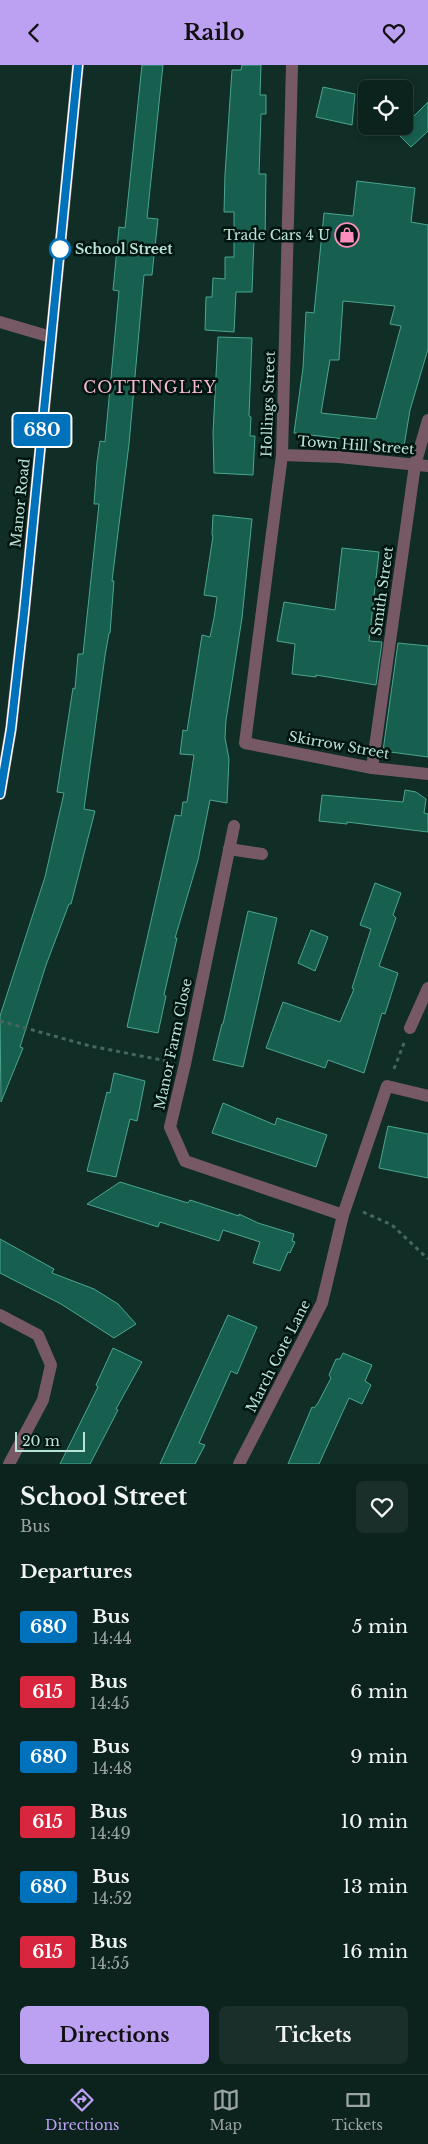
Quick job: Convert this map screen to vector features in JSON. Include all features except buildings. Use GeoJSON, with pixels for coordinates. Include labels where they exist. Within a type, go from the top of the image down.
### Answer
{"type":"FeatureCollection","features":[{"type":"Feature","properties":{"kind":"street","name":"Manor Road"},"geometry":{"type":"LineString","coordinates":[[0,794],[14,700],[78,65]]}},
{"type":"Feature","properties":{"kind":"street","name":"Hollings Street"},"geometry":{"type":"LineString","coordinates":[[245,743],[282,455],[292,65]]}},
{"type":"Feature","properties":{"kind":"street"},"geometry":{"type":"LineString","coordinates":[[0,322],[52,337]]}},
{"type":"Feature","properties":{"kind":"street","name":"Smith Street"},"geometry":{"type":"LineString","coordinates":[[372,768],[428,420]]}},
{"type":"Feature","properties":{"kind":"street","name":"Town Hill Street"},"geometry":{"type":"LineString","coordinates":[[282,455],[339,457],[422,465]]}},
{"type":"Feature","properties":{"kind":"street","name":"Skirrow Street"},"geometry":{"type":"LineString","coordinates":[[245,743],[372,768],[428,774]]}},
{"type":"Feature","properties":{"kind":"street","name":"Manor Farm Close"},"geometry":{"type":"LineString","coordinates":[[234,826],[185,1064],[170,1127],[185,1161],[344,1209]]}},
{"type":"Feature","properties":{"kind":"street"},"geometry":{"type":"LineString","coordinates":[[229,849],[262,854]]}},
{"type":"Feature","properties":{"kind":"street"},"geometry":{"type":"LineString","coordinates":[[410,1028],[428,988]]}},
{"type":"Feature","properties":{"kind":"street"},"geometry":{"type":"LineString","coordinates":[[387,1086],[428,1096]]}},
{"type":"Feature","properties":{"kind":"street","name":"March Cote Lane"},"geometry":{"type":"LineString","coordinates":[[239,1464],[322,1303],[344,1209],[387,1086]]}},
{"type":"Feature","properties":{"kind":"street"},"geometry":{"type":"LineString","coordinates":[[0,1315],[38,1335],[51,1365],[43,1400],[9,1464]]}},
{"type":"Feature","properties":{"kind":"path"},"geometry":{"type":"LineString","coordinates":[[0,1021],[90,1046],[185,1064]]}},
{"type":"Feature","properties":{"kind":"path"},"geometry":{"type":"LineString","coordinates":[[387,1086],[410,1028]]}},
{"type":"Feature","properties":{"kind":"path"},"geometry":{"type":"LineString","coordinates":[[344,1209],[392,1225],[428,1259]]}},
{"type":"Feature","properties":{"kind":"bus line","name":"680"},"geometry":{"type":"LineString","coordinates":[[0,794],[11,729],[24,613],[78,65]]}},
{"type":"Feature","properties":{"kind":"place","name":"Trade Cars 4 U"},"geometry":{"type":"Point","coordinates":[347,235]}},
{"type":"Feature","properties":{"kind":"place","name":"School Street"},"geometry":{"type":"Point","coordinates":[60,249]}},
{"type":"Feature","properties":{"kind":"district","name":"COTTINGLEY"},"geometry":{"type":"Point","coordinates":[150,387]}}]}
